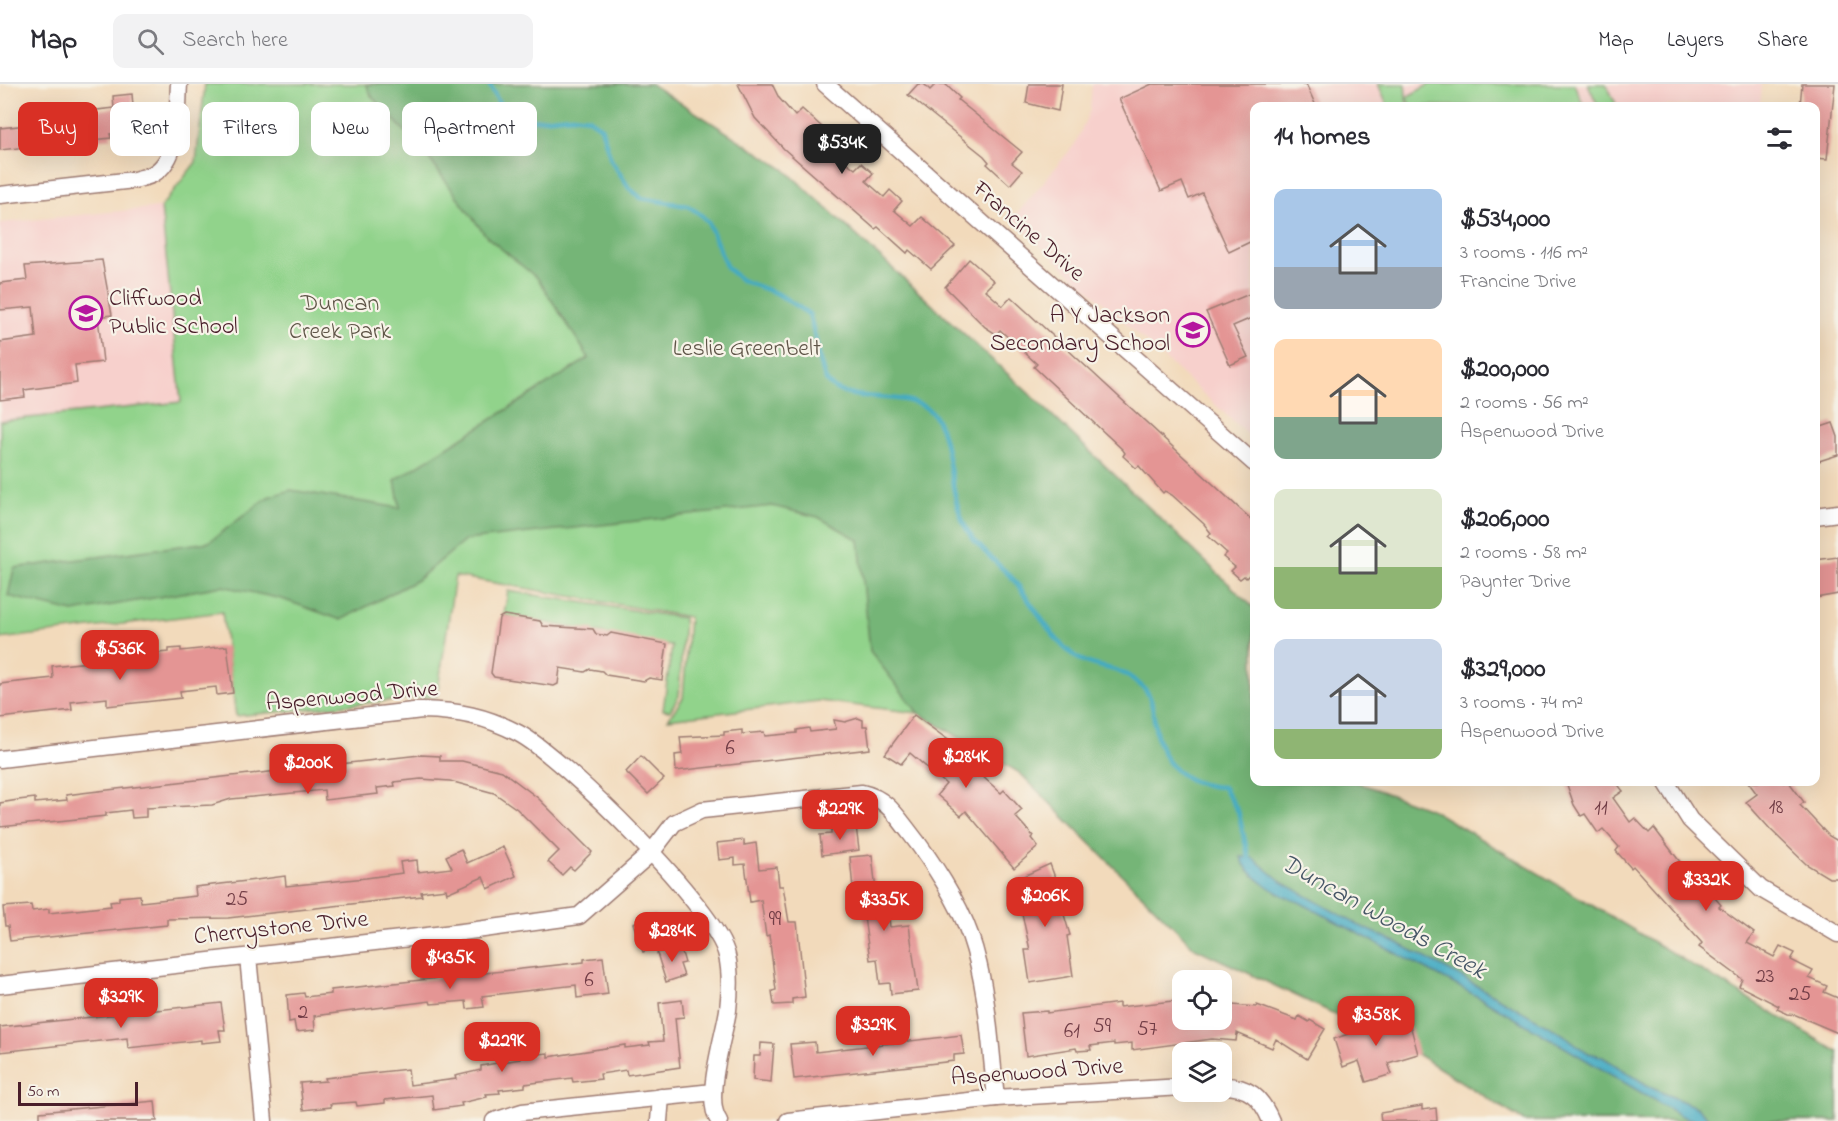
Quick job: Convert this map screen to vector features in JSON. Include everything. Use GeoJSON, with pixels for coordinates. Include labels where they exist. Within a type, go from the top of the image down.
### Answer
{"type":"FeatureCollection","features":[{"type":"Feature","properties":{"kind":"street"},"geometry":{"type":"LineString","coordinates":[[0,195],[134,180],[154,173],[169,156],[175,136],[179,84]]}},
{"type":"Feature","properties":{"kind":"street","name":"Francine Drive"},"geometry":{"type":"LineString","coordinates":[[825,84],[1250,459]]}},
{"type":"Feature","properties":{"kind":"street"},"geometry":{"type":"LineString","coordinates":[[1820,515],[1838,513]]}},
{"type":"Feature","properties":{"kind":"street","name":"Aspenwood Drive"},"geometry":{"type":"LineString","coordinates":[[0,759],[422,710],[461,711],[520,734],[552,755],[651,853],[711,921],[727,955],[728,1007],[713,1092],[714,1110],[719,1121]]}},
{"type":"Feature","properties":{"kind":"street"},"geometry":{"type":"LineString","coordinates":[[1669,786],[1690,820],[1761,889],[1838,934]]}},
{"type":"Feature","properties":{"kind":"street","name":"Cherrystone Drive"},"geometry":{"type":"LineString","coordinates":[[0,985],[550,922],[579,916],[651,853],[674,824],[702,810],[862,793],[877,796],[889,806],[935,865],[970,933],[981,973],[996,1098]]}},
{"type":"Feature","properties":{"kind":"street"},"geometry":{"type":"LineString","coordinates":[[248,957],[264,1121]]}},
{"type":"Feature","properties":{"kind":"street"},"geometry":{"type":"LineString","coordinates":[[1232,1087],[1244,1088],[1256,1094],[1271,1121]]}},
{"type":"Feature","properties":{"kind":"street","name":"Aspenwood Drive"},"geometry":{"type":"LineString","coordinates":[[788,1121],[996,1098],[1172,1088]]}},
{"type":"Feature","properties":{"kind":"street"},"geometry":{"type":"LineString","coordinates":[[494,1121],[522,1112],[713,1092]]}},
{"type":"Feature","properties":{"kind":"street"},"geometry":{"type":"LineString","coordinates":[[659,1121],[661,1097]]}},
{"type":"Feature","properties":{"kind":"shaded area","name":"A Y Jackson Secondary School"},"geometry":{"type":"Polygon","coordinates":[[[1092,84],[1762,84],[1760,102],[1250,102],[1250,436],[1012,220],[1075,144],[1090,110],[1092,84]]]}},
{"type":"Feature","properties":{"kind":"shaded area","name":"Cliffwood Public School"},"geometry":{"type":"Polygon","coordinates":[[[161,207],[181,403],[0,421],[0,223],[161,207]]]}},
{"type":"Feature","properties":{"kind":"green space","name":"Leslie Greenbelt"},"geometry":{"type":"Polygon","coordinates":[[[205,84],[651,84],[784,169],[1036,400],[1250,604],[1250,786],[1367,786],[1432,810],[1838,1052],[1838,1121],[1524,1121],[1409,1049],[1195,948],[1020,773],[918,713],[819,701],[668,719],[683,698],[689,617],[455,576],[437,696],[236,716],[222,612],[0,639],[0,421],[181,402],[161,207],[196,162],[202,110],[202,156],[299,156],[299,102],[203,102],[205,84]]]}},
{"type":"Feature","properties":{"kind":"green space","name":"Leslie Greenbelt"},"geometry":{"type":"Polygon","coordinates":[[[366,84],[651,84],[784,169],[1036,400],[1250,604],[1250,786],[1367,786],[1432,810],[1838,1052],[1838,1121],[1524,1121],[1409,1049],[1195,948],[1020,773],[918,713],[870,651],[859,540],[818,517],[772,506],[466,540],[417,580],[341,620],[282,599],[222,586],[73,612],[8,596],[14,568],[209,542],[268,497],[291,490],[400,508],[395,480],[589,358],[538,279],[486,236],[427,156],[537,156],[537,102],[402,102],[402,128],[390,116],[390,102],[377,102],[366,84]]]}},
{"type":"Feature","properties":{"kind":"green space"},"geometry":{"type":"Polygon","coordinates":[[[1378,84],[1405,84],[1407,102],[1386,102],[1378,84]]]}},
{"type":"Feature","properties":{"kind":"green space"},"geometry":{"type":"Polygon","coordinates":[[[1430,84],[1574,84],[1582,102],[1409,102],[1406,97],[1430,84]]]}},
{"type":"Feature","properties":{"kind":"green space"},"geometry":{"type":"Polygon","coordinates":[[[1588,84],[1606,84],[1615,102],[1596,102],[1588,84]]]}},
{"type":"Feature","properties":{"kind":"green space"},"geometry":{"type":"Polygon","coordinates":[[[508,591],[684,618],[679,696],[670,711],[663,710],[672,646],[504,615],[508,591]]]}},
{"type":"Feature","properties":{"kind":"water"},"geometry":{"type":"Polygon","coordinates":[[[1241,857],[1253,858],[1282,882],[1358,925],[1396,942],[1463,978],[1561,1033],[1588,1053],[1601,1056],[1652,1088],[1698,1108],[1711,1121],[1696,1121],[1681,1116],[1486,1001],[1274,891],[1250,871],[1241,857]]]}},
{"type":"Feature","properties":{"kind":"building"},"geometry":{"type":"Polygon","coordinates":[[[738,84],[772,84],[779,98],[795,116],[802,109],[832,136],[825,145],[855,169],[861,163],[873,173],[866,181],[884,197],[890,190],[902,201],[894,210],[913,226],[922,217],[955,246],[931,269],[909,250],[907,253],[878,227],[875,229],[784,149],[755,118],[738,84]]]}},
{"type":"Feature","properties":{"kind":"building"},"geometry":{"type":"Polygon","coordinates":[[[918,84],[924,84],[930,90],[936,84],[945,84],[960,98],[958,100],[1022,152],[1012,163],[1022,171],[1010,185],[987,164],[989,162],[984,156],[908,95],[918,84]]]}},
{"type":"Feature","properties":{"kind":"building"},"geometry":{"type":"Polygon","coordinates":[[[1029,84],[1062,84],[1058,111],[1026,103],[1029,84]]]}},
{"type":"Feature","properties":{"kind":"building"},"geometry":{"type":"Polygon","coordinates":[[[1152,84],[1306,84],[1314,102],[1250,102],[1250,242],[1229,252],[1202,193],[1189,199],[1182,182],[1161,191],[1119,99],[1152,84]]]}},
{"type":"Feature","properties":{"kind":"building"},"geometry":{"type":"Polygon","coordinates":[[[1802,84],[1835,84],[1827,159],[1820,158],[1820,102],[1800,102],[1802,84]]]}},
{"type":"Feature","properties":{"kind":"building"},"geometry":{"type":"Polygon","coordinates":[[[132,94],[133,102],[114,102],[113,96],[132,94]]]}},
{"type":"Feature","properties":{"kind":"building"},"geometry":{"type":"Polygon","coordinates":[[[110,108],[110,138],[98,139],[98,110],[110,108]]]}},
{"type":"Feature","properties":{"kind":"building"},"geometry":{"type":"Polygon","coordinates":[[[18,126],[18,148],[0,150],[0,128],[18,126]]]}},
{"type":"Feature","properties":{"kind":"building"},"geometry":{"type":"Polygon","coordinates":[[[969,259],[994,281],[985,290],[1003,306],[1011,297],[1250,518],[1250,574],[1240,579],[1231,571],[1235,567],[1223,557],[1227,553],[1208,536],[1211,533],[1204,524],[1172,495],[1165,491],[1163,493],[1139,466],[1136,468],[1123,456],[1125,453],[1123,450],[1034,367],[1037,364],[1000,330],[996,334],[985,327],[945,287],[969,259]]]}},
{"type":"Feature","properties":{"kind":"building"},"geometry":{"type":"Polygon","coordinates":[[[102,260],[112,315],[98,317],[103,362],[75,365],[77,383],[24,390],[25,397],[0,400],[0,342],[36,337],[33,307],[0,310],[0,283],[27,280],[25,266],[102,260]]]}},
{"type":"Feature","properties":{"kind":"building"},"geometry":{"type":"Polygon","coordinates":[[[1250,294],[1250,319],[1233,326],[1248,357],[1230,365],[1206,312],[1250,294]]]}},
{"type":"Feature","properties":{"kind":"building"},"geometry":{"type":"Polygon","coordinates":[[[1833,423],[1838,437],[1838,455],[1820,461],[1820,427],[1833,423]]]}},
{"type":"Feature","properties":{"kind":"building"},"geometry":{"type":"Polygon","coordinates":[[[1838,557],[1838,594],[1820,597],[1820,559],[1838,557]]]}},
{"type":"Feature","properties":{"kind":"building"},"geometry":{"type":"Polygon","coordinates":[[[504,615],[540,621],[543,626],[593,629],[596,634],[607,636],[611,633],[667,644],[662,680],[649,678],[644,681],[606,675],[602,671],[590,669],[585,672],[560,668],[558,684],[554,686],[494,677],[491,673],[499,618],[504,615]]]}},
{"type":"Feature","properties":{"kind":"building"},"geometry":{"type":"Polygon","coordinates":[[[227,646],[233,693],[217,695],[216,687],[180,691],[181,698],[107,706],[107,698],[71,702],[72,710],[0,718],[0,684],[53,678],[52,666],[98,661],[97,658],[169,652],[169,649],[181,648],[181,651],[227,646]]]}},
{"type":"Feature","properties":{"kind":"building"},"geometry":{"type":"Polygon","coordinates":[[[914,715],[966,753],[962,758],[1001,793],[1004,790],[1022,810],[1015,816],[1033,836],[1031,838],[1038,847],[1014,868],[966,811],[961,816],[937,795],[946,784],[910,753],[901,764],[885,754],[914,715]]]}},
{"type":"Feature","properties":{"kind":"building"},"geometry":{"type":"Polygon","coordinates":[[[858,718],[863,720],[863,726],[867,726],[870,749],[676,771],[675,755],[682,754],[680,737],[724,735],[724,732],[742,730],[742,734],[764,732],[765,736],[797,733],[797,730],[809,728],[810,732],[836,729],[834,720],[845,722],[858,718]]]}},
{"type":"Feature","properties":{"kind":"building"},"geometry":{"type":"Polygon","coordinates":[[[420,755],[440,756],[440,761],[462,761],[502,771],[538,798],[592,852],[574,870],[570,867],[562,875],[548,862],[559,851],[517,809],[494,793],[450,781],[421,779],[394,782],[395,786],[377,788],[378,794],[325,800],[324,790],[231,799],[212,805],[146,808],[146,817],[132,818],[131,810],[106,813],[106,816],[0,827],[0,803],[35,798],[35,803],[67,800],[66,795],[420,755]]]}},
{"type":"Feature","properties":{"kind":"building"},"geometry":{"type":"Polygon","coordinates":[[[641,756],[664,779],[648,794],[626,772],[641,756]]]}},
{"type":"Feature","properties":{"kind":"building"},"geometry":{"type":"Polygon","coordinates":[[[1567,786],[1619,786],[1623,791],[1613,798],[1630,822],[1635,818],[1649,833],[1654,828],[1707,897],[1711,893],[1721,905],[1719,907],[1754,933],[1747,943],[1774,957],[1780,946],[1795,953],[1791,960],[1813,971],[1809,978],[1827,986],[1824,992],[1838,998],[1838,1033],[1777,1009],[1779,1006],[1739,986],[1742,979],[1699,947],[1702,943],[1633,866],[1631,868],[1616,851],[1619,847],[1603,829],[1598,833],[1585,814],[1581,816],[1574,805],[1567,786]]]}},
{"type":"Feature","properties":{"kind":"building"},"geometry":{"type":"Polygon","coordinates":[[[1751,786],[1792,786],[1804,802],[1800,805],[1829,836],[1838,841],[1838,878],[1829,878],[1806,864],[1771,830],[1746,802],[1757,794],[1751,786]]]}},
{"type":"Feature","properties":{"kind":"building"},"geometry":{"type":"Polygon","coordinates":[[[856,826],[859,850],[822,855],[820,835],[831,834],[831,829],[856,826]]]}},
{"type":"Feature","properties":{"kind":"building"},"geometry":{"type":"Polygon","coordinates":[[[744,840],[744,845],[756,843],[759,869],[777,867],[779,886],[783,886],[789,922],[797,922],[805,997],[792,999],[792,1004],[774,1005],[772,991],[776,990],[769,935],[766,936],[761,900],[750,902],[745,864],[735,865],[735,858],[719,860],[717,843],[744,840]]]}},
{"type":"Feature","properties":{"kind":"building"},"geometry":{"type":"Polygon","coordinates":[[[503,847],[516,876],[488,889],[483,877],[447,893],[446,889],[421,892],[422,896],[228,918],[167,919],[167,925],[10,941],[8,926],[5,926],[3,907],[31,905],[32,911],[49,909],[49,913],[111,906],[110,902],[119,901],[119,897],[140,895],[141,902],[196,896],[195,887],[285,876],[286,886],[366,878],[402,873],[400,862],[417,860],[418,872],[452,868],[446,856],[461,849],[467,863],[503,847]]]}},
{"type":"Feature","properties":{"kind":"building"},"geometry":{"type":"Polygon","coordinates":[[[872,855],[876,891],[886,890],[890,927],[909,925],[918,991],[891,994],[890,983],[880,984],[877,959],[870,960],[860,888],[853,889],[850,857],[872,855]]]}},
{"type":"Feature","properties":{"kind":"building"},"geometry":{"type":"Polygon","coordinates":[[[1050,864],[1070,935],[1067,936],[1073,976],[1030,983],[1025,950],[1030,950],[1022,914],[1031,912],[1017,879],[1050,864]]]}},
{"type":"Feature","properties":{"kind":"building"},"geometry":{"type":"Polygon","coordinates":[[[655,915],[665,944],[643,952],[633,923],[655,915]]]}},
{"type":"Feature","properties":{"kind":"building"},"geometry":{"type":"Polygon","coordinates":[[[680,946],[685,963],[680,964],[684,976],[666,982],[657,953],[680,946]]]}},
{"type":"Feature","properties":{"kind":"building"},"geometry":{"type":"Polygon","coordinates":[[[603,957],[608,994],[577,998],[576,985],[482,996],[484,1007],[467,1009],[466,1001],[431,1004],[430,1001],[314,1016],[315,1030],[296,1032],[294,1021],[289,1022],[287,995],[304,993],[305,997],[331,994],[331,990],[584,962],[584,959],[603,957]]]}},
{"type":"Feature","properties":{"kind":"building"},"geometry":{"type":"Polygon","coordinates":[[[682,1000],[684,1017],[675,1018],[680,1067],[627,1075],[626,1070],[600,1074],[601,1079],[573,1082],[572,1078],[525,1084],[525,1087],[486,1094],[487,1097],[461,1103],[462,1106],[434,1110],[432,1095],[385,1100],[385,1103],[357,1106],[356,1102],[330,1104],[331,1107],[303,1110],[300,1083],[326,1081],[325,1078],[408,1069],[410,1085],[456,1079],[455,1076],[481,1070],[481,1066],[520,1059],[520,1056],[548,1053],[548,1057],[625,1045],[625,1048],[650,1045],[649,1042],[663,1041],[659,1003],[682,1000]]]}},
{"type":"Feature","properties":{"kind":"building"},"geometry":{"type":"Polygon","coordinates":[[[1172,1001],[1172,1030],[1232,1030],[1232,1005],[1256,1007],[1257,1005],[1297,1020],[1299,1016],[1325,1029],[1307,1059],[1276,1039],[1272,1048],[1237,1033],[1236,1041],[1212,1039],[1172,1042],[1172,1044],[1132,1050],[1132,1043],[1114,1045],[1114,1043],[1090,1046],[1091,1050],[1077,1051],[1076,1048],[1026,1056],[1021,1013],[1047,1011],[1047,1013],[1119,1003],[1119,1007],[1172,1001]]]}},
{"type":"Feature","properties":{"kind":"building"},"geometry":{"type":"Polygon","coordinates":[[[221,1003],[225,1030],[219,1030],[221,1041],[201,1043],[201,1040],[128,1048],[127,1038],[0,1052],[0,1027],[221,1003]]]}},
{"type":"Feature","properties":{"kind":"building"},"geometry":{"type":"Polygon","coordinates":[[[1371,1012],[1396,1027],[1407,1024],[1408,1029],[1411,1028],[1418,1054],[1388,1063],[1392,1074],[1366,1082],[1359,1061],[1343,1067],[1334,1039],[1362,1029],[1359,1022],[1367,1019],[1371,1012]]]}},
{"type":"Feature","properties":{"kind":"building"},"geometry":{"type":"Polygon","coordinates":[[[961,1035],[964,1054],[954,1055],[954,1061],[794,1079],[790,1044],[815,1042],[816,1052],[961,1035]]]}},
{"type":"Feature","properties":{"kind":"building"},"geometry":{"type":"Polygon","coordinates":[[[761,1043],[774,1044],[771,1082],[753,1080],[754,1056],[760,1056],[761,1043]]]}},
{"type":"Feature","properties":{"kind":"building"},"geometry":{"type":"Polygon","coordinates":[[[155,1101],[157,1121],[40,1121],[40,1112],[155,1101]]]}},
{"type":"Feature","properties":{"kind":"building"},"geometry":{"type":"Polygon","coordinates":[[[1422,1106],[1422,1110],[1436,1108],[1437,1121],[1381,1121],[1380,1113],[1422,1106]]]}},
{"type":"Feature","properties":{"kind":"waterway","name":"Duncan Woods Creek"},"geometry":{"type":"LineString","coordinates":[[489,84],[503,110],[520,121],[572,116],[588,118],[601,127],[611,160],[629,188],[641,198],[688,206],[700,214],[708,222],[727,268],[741,280],[778,294],[809,314],[824,375],[835,388],[861,396],[909,401],[922,405],[932,413],[944,437],[962,519],[973,539],[1013,579],[1048,628],[1072,654],[1087,663],[1119,671],[1146,690],[1150,697],[1157,736],[1166,758],[1180,774],[1189,779],[1223,787],[1238,811],[1250,863]]}},
{"type":"Feature","properties":{"kind":"place","name":"Cliffwood Public School"},"geometry":{"type":"Point","coordinates":[86,313]}},
{"type":"Feature","properties":{"kind":"place","name":"A Y Jackson Secondary School"},"geometry":{"type":"Point","coordinates":[1193,330]}},
{"type":"Feature","properties":{"kind":"park label","name":"Duncan Creek Park"},"geometry":{"type":"Point","coordinates":[340,318]}}]}
